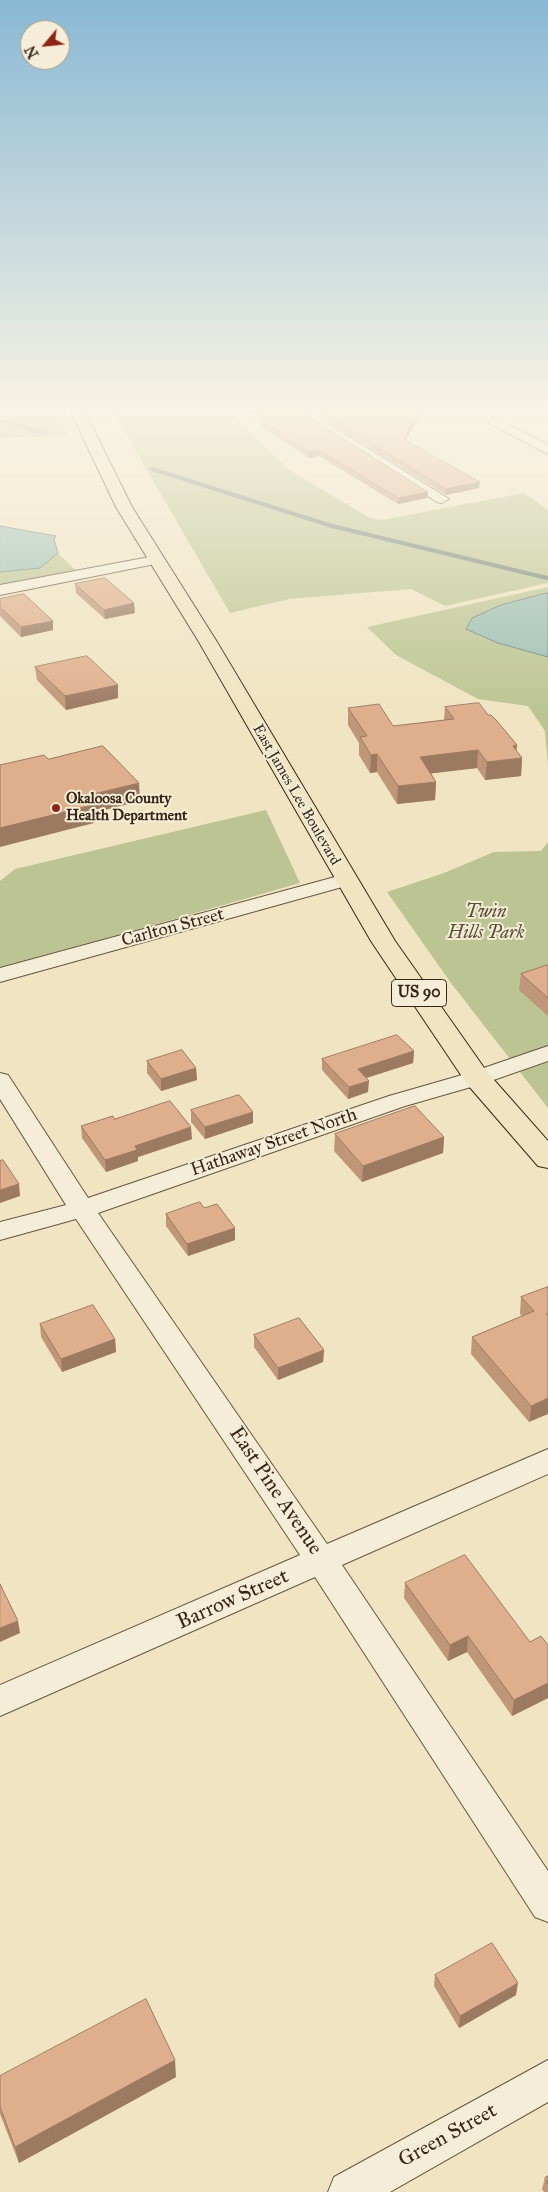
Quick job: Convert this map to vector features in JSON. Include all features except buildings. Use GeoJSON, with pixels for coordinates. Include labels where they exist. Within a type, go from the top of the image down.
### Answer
{"type":"FeatureCollection","features":[{"type":"Feature","properties":{"kind":"main road","name":"East James Lee Boulevard"},"geometry":{"type":"LineString","coordinates":[[127,512],[154,560],[208,642],[383,941],[477,1078],[548,1159]]}},
{"type":"Feature","properties":{"kind":"street"},"geometry":{"type":"LineString","coordinates":[[0,590],[154,560]]}},
{"type":"Feature","properties":{"kind":"street","name":"Carlton Street"},"geometry":{"type":"LineString","coordinates":[[0,976],[346,880]]}},
{"type":"Feature","properties":{"kind":"street","name":"Hathaway Street North"},"geometry":{"type":"LineString","coordinates":[[0,1231],[82,1209],[397,1101],[477,1078],[548,1053]]}},
{"type":"Feature","properties":{"kind":"street","name":"East Pine Avenue"},"geometry":{"type":"LineString","coordinates":[[0,1080],[82,1209],[321,1560],[548,1904]]}},
{"type":"Feature","properties":{"kind":"street","name":"Barrow Street"},"geometry":{"type":"LineString","coordinates":[[0,1701],[285,1578],[321,1560],[548,1461]]}},
{"type":"Feature","properties":{"kind":"street","name":"Green Street"},"geometry":{"type":"LineString","coordinates":[[348,2192],[548,2080]]}},
{"type":"Feature","properties":{"kind":"green space"},"geometry":{"type":"Polygon","coordinates":[[[171,512],[360,512],[370,518],[382,520],[423,512],[548,512],[548,583],[445,606],[411,589],[289,599],[230,613],[171,512]]]}},
{"type":"Feature","properties":{"kind":"green space"},"geometry":{"type":"Polygon","coordinates":[[[58,553],[77,572],[0,587],[0,572],[40,568],[58,553]]]}},
{"type":"Feature","properties":{"kind":"green space"},"geometry":{"type":"Polygon","coordinates":[[[548,587],[548,766],[545,731],[528,706],[478,699],[396,655],[367,627],[548,587]]]}},
{"type":"Feature","properties":{"kind":"green space"},"geometry":{"type":"Polygon","coordinates":[[[266,810],[300,883],[0,969],[0,881],[15,869],[266,810]]]}},
{"type":"Feature","properties":{"kind":"green space","name":"Twin Hills Park"},"geometry":{"type":"Polygon","coordinates":[[[548,842],[548,1108],[451,983],[387,892],[444,873],[494,852],[541,851],[548,842]]]}},
{"type":"Feature","properties":{"kind":"water"},"geometry":{"type":"Polygon","coordinates":[[[0,526],[56,536],[54,539],[58,553],[40,568],[0,572],[0,526]]]}},
{"type":"Feature","properties":{"kind":"water"},"geometry":{"type":"Polygon","coordinates":[[[548,593],[548,657],[498,643],[466,629],[472,618],[501,605],[548,593]]]}},
{"type":"Feature","properties":{"kind":"waterway"},"geometry":{"type":"LineString","coordinates":[[289,512],[332,526],[547,578]]}},
{"type":"Feature","properties":{"kind":"place","name":"Okaloosa County Health Department"},"geometry":{"type":"Point","coordinates":[56,808]}}]}
